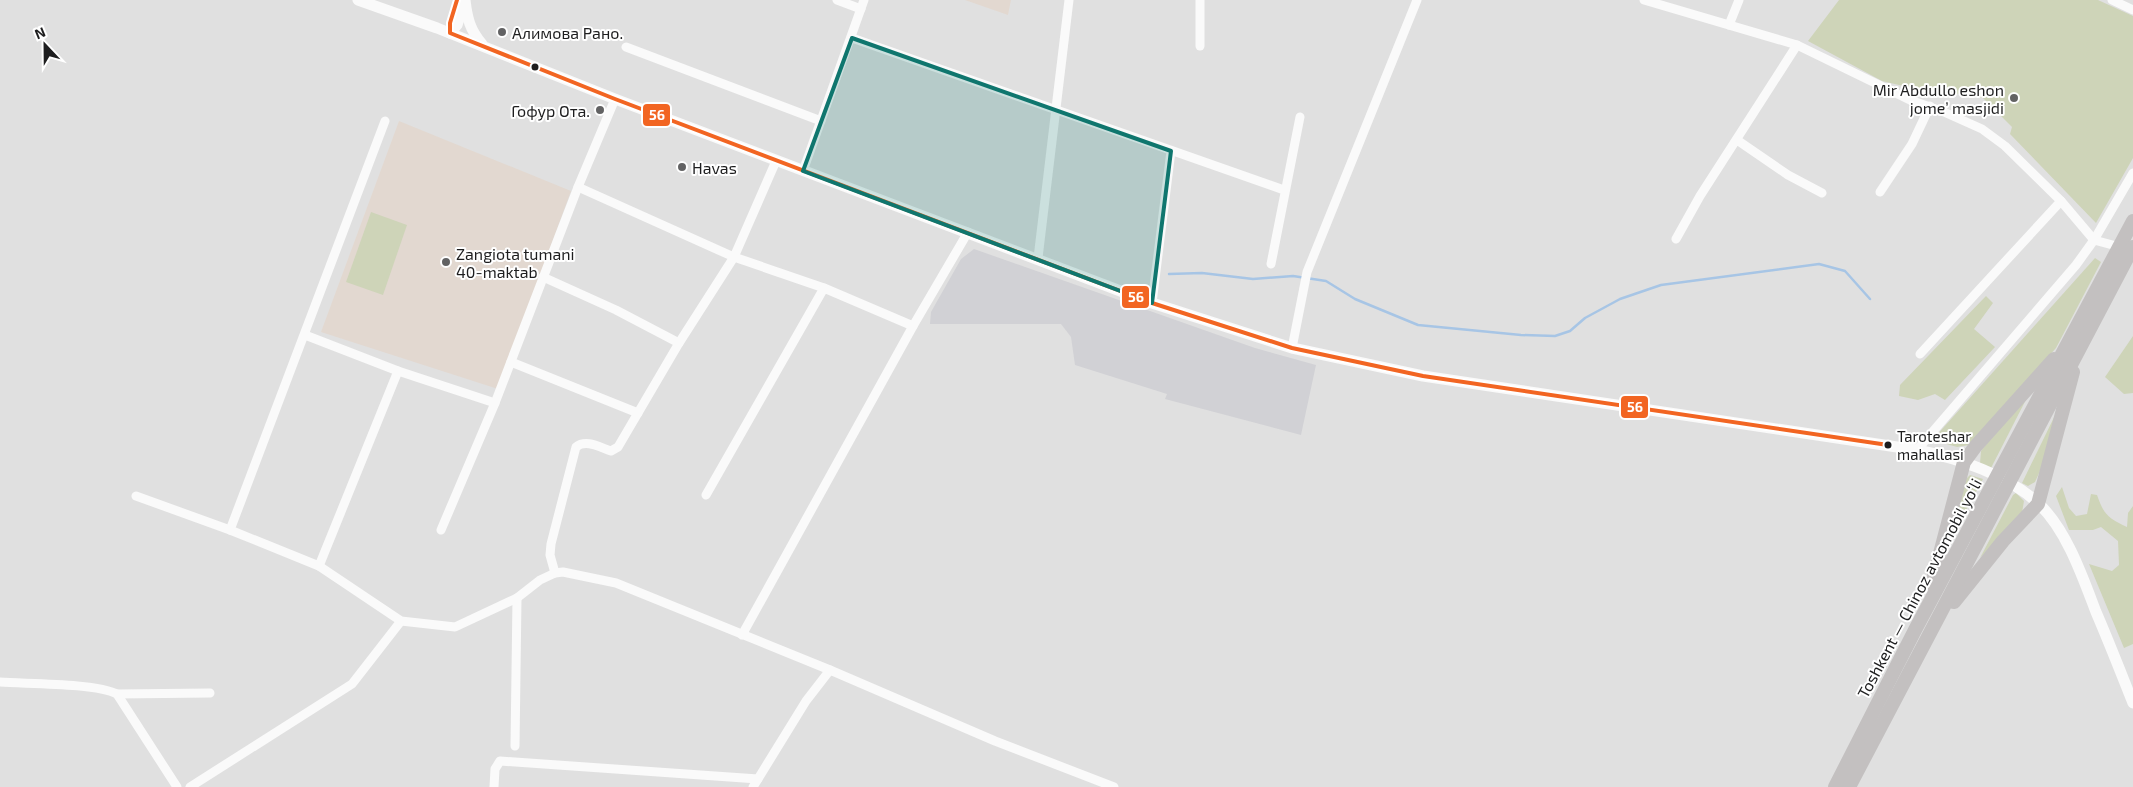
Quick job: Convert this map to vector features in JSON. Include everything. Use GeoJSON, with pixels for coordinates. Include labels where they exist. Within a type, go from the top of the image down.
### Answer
{"type":"FeatureCollection","features":[{"type":"Feature","properties":{"kind":"highway","name":"Toshkent — Chinoz avtomobil yoʻli"},"geometry":{"type":"LineString","coordinates":[[1835,787],[1922,632],[2126,247],[2133,221]]}},
{"type":"Feature","properties":{"kind":"highway"},"geometry":{"type":"LineString","coordinates":[[1922,632],[1928,599],[1940,561],[1964,462],[2077,339]]}},
{"type":"Feature","properties":{"kind":"highway"},"geometry":{"type":"LineString","coordinates":[[1922,632],[2040,498],[2077,339]]}},
{"type":"Feature","properties":{"kind":"highway","name":"Toshkent — Chinoz avtomobil yoʻli"},"geometry":{"type":"LineString","coordinates":[[1849,787],[1922,632]]}},
{"type":"Feature","properties":{"kind":"main road"},"geometry":{"type":"LineString","coordinates":[[358,0],[450,33],[776,161],[1038,258],[1152,303],[1292,348],[1423,376],[1917,450],[1964,462],[2040,498],[2083,578],[2133,703]]}},
{"type":"Feature","properties":{"kind":"main road"},"geometry":{"type":"LineString","coordinates":[[450,33],[450,23],[457,0]]}},
{"type":"Feature","properties":{"kind":"main road"},"geometry":{"type":"LineString","coordinates":[[450,33],[457,25],[465,0]]}},
{"type":"Feature","properties":{"kind":"main road"},"geometry":{"type":"LineString","coordinates":[[465,0],[470,28],[483,46]]}},
{"type":"Feature","properties":{"kind":"street"},"geometry":{"type":"LineString","coordinates":[[837,0],[861,9]]}},
{"type":"Feature","properties":{"kind":"street"},"geometry":{"type":"LineString","coordinates":[[803,171],[864,0]]}},
{"type":"Feature","properties":{"kind":"street"},"geometry":{"type":"LineString","coordinates":[[1038,258],[1069,0]]}},
{"type":"Feature","properties":{"kind":"street"},"geometry":{"type":"LineString","coordinates":[[1200,0],[1200,46]]}},
{"type":"Feature","properties":{"kind":"street"},"geometry":{"type":"LineString","coordinates":[[1292,348],[1307,272],[1417,0]]}},
{"type":"Feature","properties":{"kind":"street"},"geometry":{"type":"LineString","coordinates":[[1644,0],[1797,45],[1910,100],[1930,106],[1982,129],[2005,146],[2061,201],[2094,240],[2126,247]]}},
{"type":"Feature","properties":{"kind":"street"},"geometry":{"type":"LineString","coordinates":[[1729,25],[1739,0]]}},
{"type":"Feature","properties":{"kind":"street"},"geometry":{"type":"LineString","coordinates":[[2112,0],[2133,10]]}},
{"type":"Feature","properties":{"kind":"street"},"geometry":{"type":"LineString","coordinates":[[852,38],[1284,190]]}},
{"type":"Feature","properties":{"kind":"street"},"geometry":{"type":"LineString","coordinates":[[1676,239],[1700,196],[1797,45]]}},
{"type":"Feature","properties":{"kind":"street"},"geometry":{"type":"LineString","coordinates":[[626,47],[821,121]]}},
{"type":"Feature","properties":{"kind":"street"},"geometry":{"type":"LineString","coordinates":[[441,530],[495,403],[578,187],[615,99]]}},
{"type":"Feature","properties":{"kind":"street"},"geometry":{"type":"LineString","coordinates":[[1880,192],[1912,144],[1930,106]]}},
{"type":"Feature","properties":{"kind":"street"},"geometry":{"type":"LineString","coordinates":[[1270,264],[1300,117]]}},
{"type":"Feature","properties":{"kind":"street"},"geometry":{"type":"LineString","coordinates":[[230,530],[385,121]]}},
{"type":"Feature","properties":{"kind":"street"},"geometry":{"type":"LineString","coordinates":[[1737,140],[1788,175],[1822,193]]}},
{"type":"Feature","properties":{"kind":"street"},"geometry":{"type":"LineString","coordinates":[[1152,303],[1171,150]]}},
{"type":"Feature","properties":{"kind":"street"},"geometry":{"type":"LineString","coordinates":[[555,573],[550,555],[551,544],[576,447],[581,443],[586,443],[611,451],[615,450],[679,343],[734,257],[776,161]]}},
{"type":"Feature","properties":{"kind":"street"},"geometry":{"type":"LineString","coordinates":[[1917,450],[2076,265],[2094,240],[2133,173]]}},
{"type":"Feature","properties":{"kind":"street"},"geometry":{"type":"LineString","coordinates":[[578,187],[734,257],[824,288],[913,326]]}},
{"type":"Feature","properties":{"kind":"street"},"geometry":{"type":"LineString","coordinates":[[1920,354],[2061,201]]}},
{"type":"Feature","properties":{"kind":"street"},"geometry":{"type":"LineString","coordinates":[[742,635],[913,326],[968,232]]}},
{"type":"Feature","properties":{"kind":"street"},"geometry":{"type":"LineString","coordinates":[[544,277],[616,310],[679,343]]}},
{"type":"Feature","properties":{"kind":"street"},"geometry":{"type":"LineString","coordinates":[[706,495],[824,288]]}},
{"type":"Feature","properties":{"kind":"street"},"geometry":{"type":"LineString","coordinates":[[305,335],[398,371],[495,403]]}},
{"type":"Feature","properties":{"kind":"street"},"geometry":{"type":"LineString","coordinates":[[511,362],[638,413]]}},
{"type":"Feature","properties":{"kind":"street"},"geometry":{"type":"LineString","coordinates":[[320,566],[398,371]]}},
{"type":"Feature","properties":{"kind":"street"},"geometry":{"type":"LineString","coordinates":[[136,496],[230,530],[320,566],[401,621],[455,627],[517,598],[540,580],[555,573],[563,572],[616,583],[830,670],[995,741],[1110,786]]}},
{"type":"Feature","properties":{"kind":"street"},"geometry":{"type":"LineString","coordinates":[[515,746],[517,598]]}},
{"type":"Feature","properties":{"kind":"street"},"geometry":{"type":"LineString","coordinates":[[190,787],[352,684],[401,621]]}},
{"type":"Feature","properties":{"kind":"street"},"geometry":{"type":"LineString","coordinates":[[494,787],[495,769],[500,762],[756,783],[806,701],[830,670]]}},
{"type":"Feature","properties":{"kind":"street"},"geometry":{"type":"LineString","coordinates":[[0,682],[93,688],[117,694],[210,694]]}},
{"type":"Feature","properties":{"kind":"street"},"geometry":{"type":"LineString","coordinates":[[117,694],[177,787]]}},
{"type":"Feature","properties":{"kind":"highlighted area"},"geometry":{"type":"Polygon","coordinates":[[[852,38],[1171,151],[1152,303],[803,171],[852,38]]]}},
{"type":"Feature","properties":{"kind":"shaded area"},"geometry":{"type":"Polygon","coordinates":[[[965,0],[1011,0],[1008,15],[965,0]]]}},
{"type":"Feature","properties":{"kind":"shaded area","name":"Zangiota tumani 40-maktab"},"geometry":{"type":"Polygon","coordinates":[[[399,121],[571,191],[498,389],[321,332],[399,121]]]}},
{"type":"Feature","properties":{"kind":"shaded area"},"geometry":{"type":"Polygon","coordinates":[[[974,249],[1255,348],[1316,365],[1301,435],[1165,399],[1167,394],[1075,365],[1071,337],[1061,324],[930,324],[931,312],[961,259],[974,249]]]}},
{"type":"Feature","properties":{"kind":"green space"},"geometry":{"type":"Polygon","coordinates":[[[1839,0],[2098,0],[2133,16],[2133,158],[2096,223],[2010,134],[2012,127],[1983,98],[1948,92],[1946,96],[1882,81],[1808,41],[1839,0]]]}},
{"type":"Feature","properties":{"kind":"green space"},"geometry":{"type":"Polygon","coordinates":[[[371,212],[407,225],[383,295],[346,282],[371,212]]]}},
{"type":"Feature","properties":{"kind":"green space"},"geometry":{"type":"Polygon","coordinates":[[[2095,258],[2101,262],[2056,348],[1969,445],[1957,447],[1936,441],[1935,437],[2095,258]]]}},
{"type":"Feature","properties":{"kind":"green space"},"geometry":{"type":"Polygon","coordinates":[[[1986,296],[1993,303],[1974,329],[1995,347],[1945,400],[1935,394],[1918,400],[1899,396],[1900,385],[1986,296]]]}},
{"type":"Feature","properties":{"kind":"green space"},"geometry":{"type":"Polygon","coordinates":[[[2133,336],[2133,393],[2124,394],[2105,377],[2133,336]]]}},
{"type":"Feature","properties":{"kind":"green space"},"geometry":{"type":"Polygon","coordinates":[[[2035,382],[1990,470],[1980,463],[1981,451],[2035,382]]]}},
{"type":"Feature","properties":{"kind":"green space"},"geometry":{"type":"Polygon","coordinates":[[[2060,405],[2040,471],[2035,482],[2028,486],[2022,483],[2060,405]]]}},
{"type":"Feature","properties":{"kind":"green space"},"geometry":{"type":"Polygon","coordinates":[[[1970,475],[1983,479],[1943,553],[1965,480],[1970,475]]]}},
{"type":"Feature","properties":{"kind":"green space"},"geometry":{"type":"Polygon","coordinates":[[[2062,487],[2069,508],[2076,516],[2087,514],[2091,494],[2097,495],[2108,515],[2127,527],[2128,513],[2133,506],[2133,644],[2124,648],[2089,564],[2112,571],[2119,565],[2118,541],[2101,527],[2093,530],[2069,530],[2056,496],[2062,487]]]}},
{"type":"Feature","properties":{"kind":"green space"},"geometry":{"type":"Polygon","coordinates":[[[2016,493],[2024,501],[2022,513],[1980,558],[2013,495],[2016,493]]]}},
{"type":"Feature","properties":{"kind":"waterway"},"geometry":{"type":"LineString","coordinates":[[1169,274],[1202,273],[1253,279],[1293,276],[1326,281],[1355,299],[1418,325],[1521,335],[1555,336],[1570,331],[1585,318],[1620,299],[1661,285],[1819,264],[1845,271],[1870,299]]}},
{"type":"Feature","properties":{"kind":"transit line","name":"56"},"geometry":{"type":"LineString","coordinates":[[457,0],[450,23],[450,33],[615,99],[1152,303],[1292,348],[1423,376],[1888,445]]}},
{"type":"Feature","properties":{"kind":"place","name":"Алимова Рано."},"geometry":{"type":"Point","coordinates":[502,32]}},
{"type":"Feature","properties":{"kind":"place","name":"Mir Abdullo eshon jome’ masjidi"},"geometry":{"type":"Point","coordinates":[2014,98]}},
{"type":"Feature","properties":{"kind":"place","name":"Гофур Ота."},"geometry":{"type":"Point","coordinates":[600,110]}},
{"type":"Feature","properties":{"kind":"place","name":"Havas"},"geometry":{"type":"Point","coordinates":[682,167]}},
{"type":"Feature","properties":{"kind":"place","name":"Zangiota tumani 40-maktab"},"geometry":{"type":"Point","coordinates":[446,262]}},
{"type":"Feature","properties":{"kind":"place","name":"Taroteshar mahallasi"},"geometry":{"type":"Point","coordinates":[1888,445]}}]}
